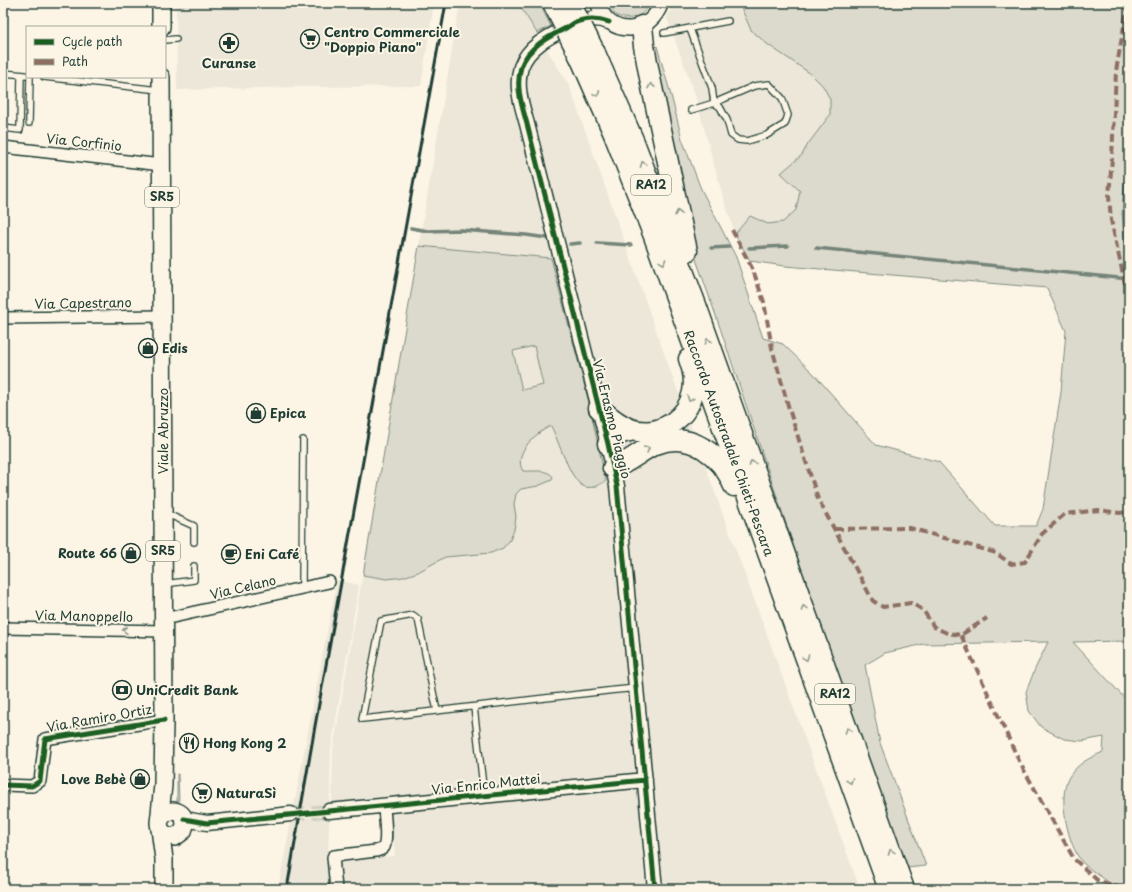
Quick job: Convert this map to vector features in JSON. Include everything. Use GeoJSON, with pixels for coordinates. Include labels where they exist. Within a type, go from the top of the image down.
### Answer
{"type":"FeatureCollection","features":[{"type":"Feature","properties":{"kind":"highway","name":"Raccordo Autostradale Chieti-Pescara"},"geometry":{"type":"LineString","coordinates":[[553,3],[588,56],[634,142],[700,318],[904,889]]}},
{"type":"Feature","properties":{"kind":"highway","name":"Raccordo Autostradale Chieti-Pescara"},"geometry":{"type":"LineString","coordinates":[[570,3],[889,889]]}},
{"type":"Feature","properties":{"kind":"highway"},"geometry":{"type":"LineString","coordinates":[[642,26],[650,78],[683,236],[689,262],[702,301],[700,318]]}},
{"type":"Feature","properties":{"kind":"highway"},"geometry":{"type":"LineString","coordinates":[[599,408],[613,419],[634,430],[646,432],[655,431],[668,426],[682,414],[688,405],[693,392],[693,374],[672,312],[675,294]]}},
{"type":"Feature","properties":{"kind":"highway"},"geometry":{"type":"LineString","coordinates":[[608,444],[621,433],[634,430]]}},
{"type":"Feature","properties":{"kind":"highway"},"geometry":{"type":"LineString","coordinates":[[613,468],[662,442],[686,442],[701,447],[718,460],[725,469],[734,485],[751,534],[765,542]]}},
{"type":"Feature","properties":{"kind":"main road"},"geometry":{"type":"LineString","coordinates":[[161,3],[161,26]]}},
{"type":"Feature","properties":{"kind":"main road","name":"Viale Abruzzo"},"geometry":{"type":"LineString","coordinates":[[161,83],[164,625],[163,785],[173,825],[164,860],[164,889]]}},
{"type":"Feature","properties":{"kind":"street","name":"Via Erasmo Piaggio"},"geometry":{"type":"LineString","coordinates":[[579,21],[593,3]]}},
{"type":"Feature","properties":{"kind":"street"},"geometry":{"type":"LineString","coordinates":[[598,3],[600,11],[609,22]]}},
{"type":"Feature","properties":{"kind":"street"},"geometry":{"type":"LineString","coordinates":[[642,26],[655,16],[661,3]]}},
{"type":"Feature","properties":{"kind":"street","name":"Via Erasmo Piaggio"},"geometry":{"type":"LineString","coordinates":[[642,26],[628,29],[596,19],[579,21],[544,39],[529,53],[521,68],[519,89],[608,444],[619,502],[655,889]]}},
{"type":"Feature","properties":{"kind":"street","name":"Via Corfinio"},"geometry":{"type":"LineString","coordinates":[[3,147],[162,165]]}},
{"type":"Feature","properties":{"kind":"street","name":"Via Capestrano"},"geometry":{"type":"LineString","coordinates":[[3,318],[163,316]]}},
{"type":"Feature","properties":{"kind":"street","name":"Via Celano"},"geometry":{"type":"LineString","coordinates":[[164,625],[329,582]]}},
{"type":"Feature","properties":{"kind":"street","name":"Via Manoppello"},"geometry":{"type":"LineString","coordinates":[[3,628],[164,625]]}},
{"type":"Feature","properties":{"kind":"street","name":"Via Ramiro Ortiz"},"geometry":{"type":"LineString","coordinates":[[3,784],[32,786],[40,781],[44,740],[164,720]]}},
{"type":"Feature","properties":{"kind":"street","name":"Via Enrico Mattei"},"geometry":{"type":"LineString","coordinates":[[329,811],[645,780]]}},
{"type":"Feature","properties":{"kind":"street"},"geometry":{"type":"LineString","coordinates":[[336,889],[333,862],[334,856],[376,851],[384,847],[384,805]]}},
{"type":"Feature","properties":{"kind":"street"},"geometry":{"type":"LineString","coordinates":[[173,825],[291,814]]}},
{"type":"Feature","properties":{"kind":"lane"},"geometry":{"type":"LineString","coordinates":[[664,33],[728,21]]}},
{"type":"Feature","properties":{"kind":"lane"},"geometry":{"type":"LineString","coordinates":[[690,29],[712,88],[714,103],[720,107],[727,120],[731,135],[738,140],[746,141],[767,135],[785,124],[788,114],[782,98],[769,84],[754,86],[714,103],[691,110]]}},
{"type":"Feature","properties":{"kind":"lane"},"geometry":{"type":"LineString","coordinates":[[166,40],[176,39]]}},
{"type":"Feature","properties":{"kind":"lane"},"geometry":{"type":"LineString","coordinates":[[3,72],[24,75],[20,130],[3,128]]}},
{"type":"Feature","properties":{"kind":"lane"},"geometry":{"type":"LineString","coordinates":[[29,123],[30,78]]}},
{"type":"Feature","properties":{"kind":"lane"},"geometry":{"type":"LineString","coordinates":[[64,78],[161,83]]}},
{"type":"Feature","properties":{"kind":"lane"},"geometry":{"type":"LineString","coordinates":[[302,588],[303,440]]}},
{"type":"Feature","properties":{"kind":"lane"},"geometry":{"type":"LineString","coordinates":[[163,511],[194,526],[194,542]]}},
{"type":"Feature","properties":{"kind":"lane"},"geometry":{"type":"LineString","coordinates":[[163,584],[194,580],[194,566]]}},
{"type":"Feature","properties":{"kind":"lane"},"geometry":{"type":"LineString","coordinates":[[437,711],[418,619],[413,615],[381,621],[362,719],[437,711],[474,707],[636,688]]}},
{"type":"Feature","properties":{"kind":"lane"},"geometry":{"type":"LineString","coordinates":[[474,707],[484,795]]}},
{"type":"Feature","properties":{"kind":"shaded area"},"geometry":{"type":"Polygon","coordinates":[[[176,3],[434,3],[421,86],[177,90],[176,3]]]}},
{"type":"Feature","properties":{"kind":"shaded area"},"geometry":{"type":"Polygon","coordinates":[[[460,3],[518,3],[569,85],[669,367],[860,889],[339,889],[339,860],[395,856],[389,796],[332,803],[333,750],[460,3]]]}},
{"type":"Feature","properties":{"kind":"shaded area"},"geometry":{"type":"Polygon","coordinates":[[[518,3],[539,3],[551,26],[537,33],[518,3]]]}},
{"type":"Feature","properties":{"kind":"shaded area"},"geometry":{"type":"Polygon","coordinates":[[[607,3],[650,3],[646,10],[641,14],[635,17],[622,18],[611,10],[607,3]]]}},
{"type":"Feature","properties":{"kind":"shaded area"},"geometry":{"type":"Polygon","coordinates":[[[673,3],[739,3],[751,30],[768,44],[811,74],[823,86],[830,99],[830,115],[808,144],[802,155],[781,173],[800,191],[796,210],[783,222],[768,224],[750,216],[735,234],[721,190],[695,95],[667,18],[673,3]]]}},
{"type":"Feature","properties":{"kind":"shaded area"},"geometry":{"type":"Polygon","coordinates":[[[739,3],[1129,3],[1129,161],[1124,183],[1122,215],[1129,258],[1129,641],[1073,642],[1129,703],[1129,889],[1120,889],[1084,864],[1072,844],[1064,808],[1066,786],[1072,772],[1088,759],[1103,752],[1104,737],[1082,741],[1064,739],[1041,727],[1029,711],[1026,692],[1048,642],[924,644],[885,653],[865,665],[880,743],[926,866],[907,868],[799,562],[692,248],[650,52],[657,46],[682,139],[701,189],[736,257],[763,338],[783,344],[814,374],[876,445],[939,462],[995,526],[1036,526],[1043,509],[1061,392],[1066,331],[1047,288],[785,266],[750,261],[735,234],[750,216],[768,224],[783,222],[796,210],[800,191],[781,173],[802,155],[808,144],[830,115],[830,99],[823,86],[811,74],[767,44],[751,30],[739,3]]]}},
{"type":"Feature","properties":{"kind":"shaded area"},"geometry":{"type":"Polygon","coordinates":[[[1129,161],[1129,258],[1124,234],[1123,197],[1129,161]]]}},
{"type":"Feature","properties":{"kind":"shaded area"},"geometry":{"type":"Polygon","coordinates":[[[419,246],[551,258],[588,399],[606,481],[589,487],[583,486],[578,482],[569,468],[551,426],[533,438],[523,450],[520,464],[523,471],[547,472],[553,477],[552,480],[538,486],[521,489],[516,494],[514,504],[516,517],[514,530],[510,540],[503,548],[491,553],[445,557],[418,572],[403,577],[387,579],[363,575],[419,246]],[[534,346],[513,351],[522,390],[543,385],[534,346]]]}},
{"type":"Feature","properties":{"kind":"shaded area"},"geometry":{"type":"Polygon","coordinates":[[[337,580],[359,585],[331,749],[328,861],[331,889],[278,889],[337,580]]]}},
{"type":"Feature","properties":{"kind":"shaded area"},"geometry":{"type":"Polygon","coordinates":[[[177,774],[179,802],[194,813],[200,815],[193,814],[177,801],[177,774]]]}},
{"type":"Feature","properties":{"kind":"waterway"},"geometry":{"type":"LineString","coordinates":[[411,228],[428,231],[461,230],[547,238]]}},
{"type":"Feature","properties":{"kind":"waterway"},"geometry":{"type":"LineString","coordinates":[[570,244],[580,243]]}},
{"type":"Feature","properties":{"kind":"waterway"},"geometry":{"type":"LineString","coordinates":[[597,243],[631,245]]}},
{"type":"Feature","properties":{"kind":"waterway"},"geometry":{"type":"LineString","coordinates":[[749,248],[788,246]]}},
{"type":"Feature","properties":{"kind":"waterway"},"geometry":{"type":"LineString","coordinates":[[711,248],[729,247]]}},
{"type":"Feature","properties":{"kind":"waterway"},"geometry":{"type":"LineString","coordinates":[[816,248],[1129,279]]}},
{"type":"Feature","properties":{"kind":"tunnel"},"geometry":{"type":"LineString","coordinates":[[291,814],[329,811]]}},
{"type":"Feature","properties":{"kind":"railway"},"geometry":{"type":"LineString","coordinates":[[287,889],[315,726],[446,3]]}},
{"type":"Feature","properties":{"kind":"marked path"},"geometry":{"type":"LineString","coordinates":[[1128,3],[1116,71],[1109,196],[1111,220],[1129,302]]}},
{"type":"Feature","properties":{"kind":"marked path"},"geometry":{"type":"LineString","coordinates":[[732,230],[753,270],[764,302],[772,348],[789,409],[818,499],[873,601],[883,607],[911,603],[923,610],[934,627],[947,633],[961,635],[987,618]]}},
{"type":"Feature","properties":{"kind":"marked path"},"geometry":{"type":"LineString","coordinates":[[835,529],[910,528],[996,553],[1011,564],[1025,562],[1042,534],[1065,514],[1098,510],[1120,513],[1129,511]]}},
{"type":"Feature","properties":{"kind":"marked path"},"geometry":{"type":"LineString","coordinates":[[961,635],[1020,763],[1074,859],[1097,880],[1121,888],[1129,885]]}},
{"type":"Feature","properties":{"kind":"cycle path"},"geometry":{"type":"LineString","coordinates":[[609,22],[594,19],[577,21],[539,43],[524,60],[519,74],[519,89],[521,103],[608,444],[617,486],[655,889]]}},
{"type":"Feature","properties":{"kind":"cycle path"},"geometry":{"type":"LineString","coordinates":[[3,785],[32,786],[40,781],[45,739],[164,720]]}},
{"type":"Feature","properties":{"kind":"cycle path"},"geometry":{"type":"LineString","coordinates":[[184,819],[207,823],[645,780]]}},
{"type":"Feature","properties":{"kind":"place","name":"Centro Commerciale \"Doppio Piano\""},"geometry":{"type":"Point","coordinates":[310,39]}},
{"type":"Feature","properties":{"kind":"place","name":"Curanse"},"geometry":{"type":"Point","coordinates":[229,43]}},
{"type":"Feature","properties":{"kind":"place","name":"Edis"},"geometry":{"type":"Point","coordinates":[148,348]}},
{"type":"Feature","properties":{"kind":"place","name":"Epica"},"geometry":{"type":"Point","coordinates":[256,413]}},
{"type":"Feature","properties":{"kind":"place","name":"Route 66"},"geometry":{"type":"Point","coordinates":[131,553]}},
{"type":"Feature","properties":{"kind":"place","name":"Eni Café"},"geometry":{"type":"Point","coordinates":[231,554]}},
{"type":"Feature","properties":{"kind":"place","name":"UniCredit Bank"},"geometry":{"type":"Point","coordinates":[122,690]}},
{"type":"Feature","properties":{"kind":"place","name":"Hong Kong 2"},"geometry":{"type":"Point","coordinates":[189,743]}},
{"type":"Feature","properties":{"kind":"place","name":"Love Bebè"},"geometry":{"type":"Point","coordinates":[140,779]}},
{"type":"Feature","properties":{"kind":"place","name":"NaturaSì"},"geometry":{"type":"Point","coordinates":[202,793]}}]}
